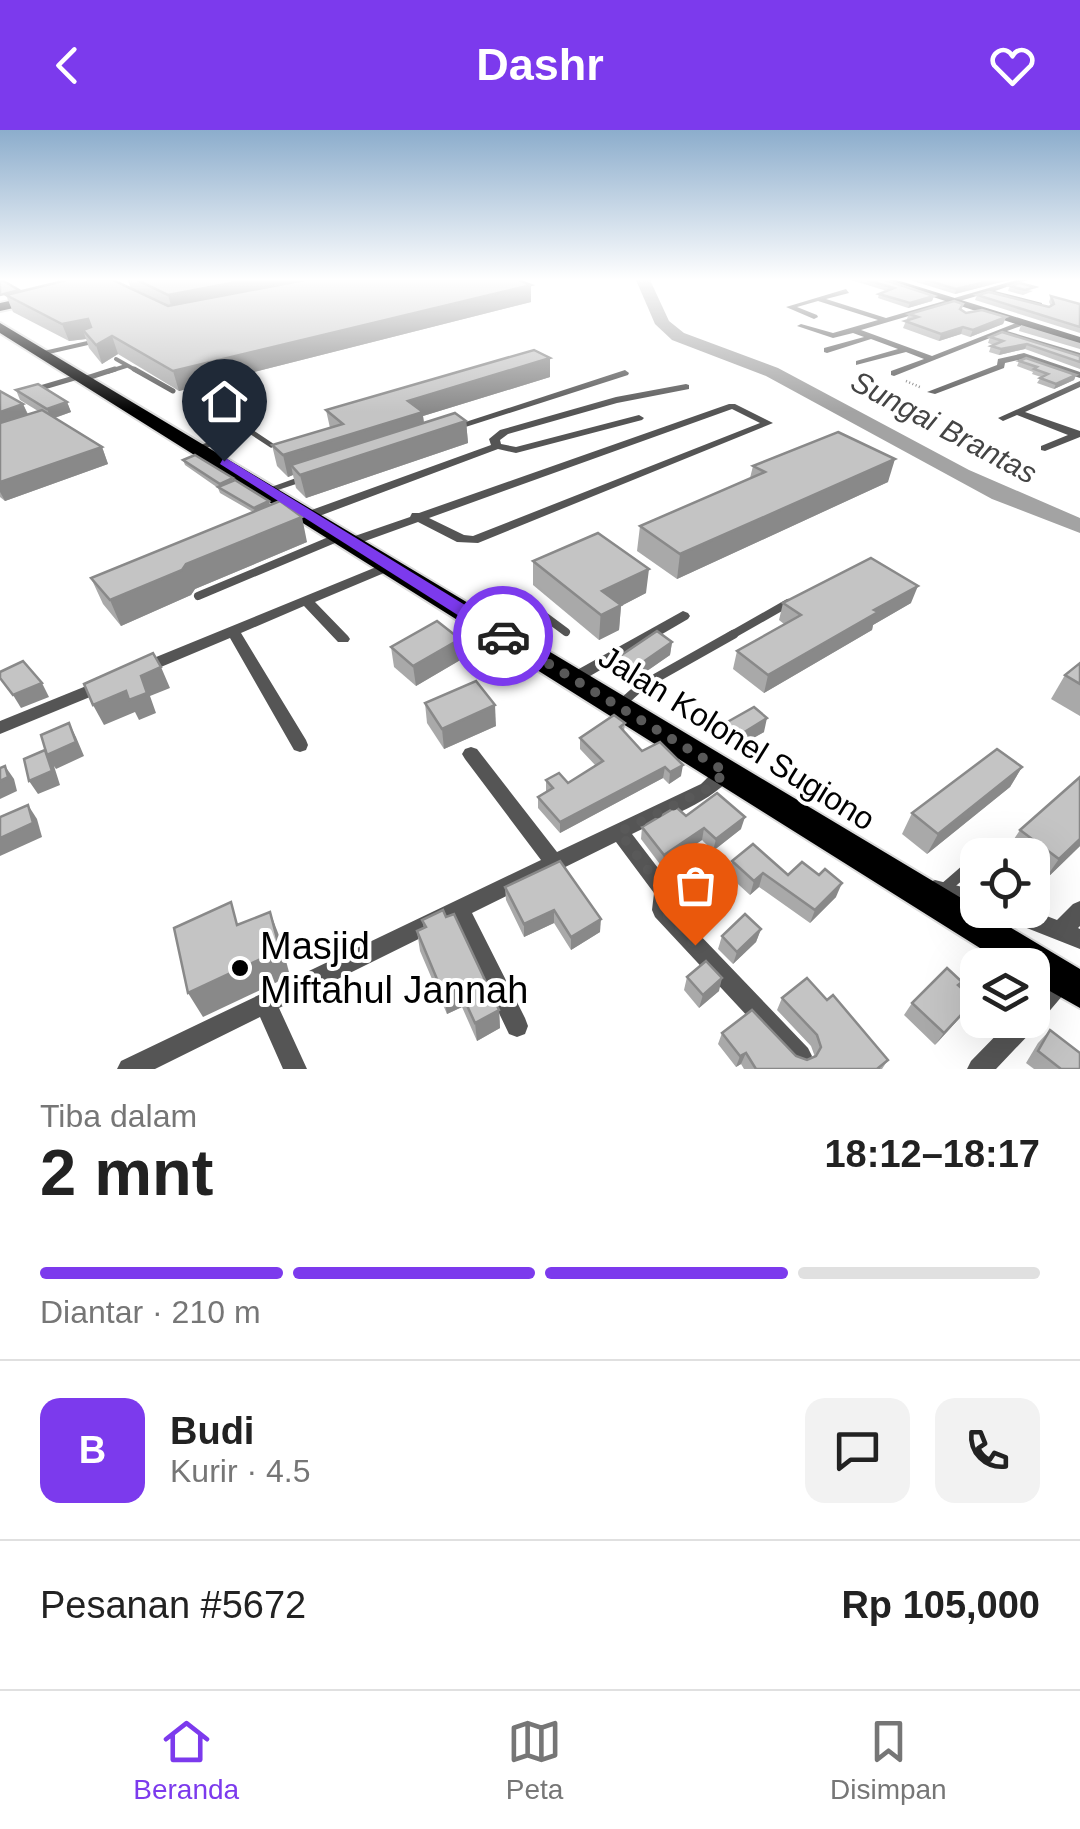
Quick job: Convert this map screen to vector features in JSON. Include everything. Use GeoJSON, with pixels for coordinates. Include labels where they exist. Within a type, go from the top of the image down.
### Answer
{"type":"FeatureCollection","features":[{"type":"Feature","properties":{"kind":"main road"},"geometry":{"type":"LineString","coordinates":[[1024,324],[1080,342]]}},
{"type":"Feature","properties":{"kind":"main road","name":"Jalan Kolonel Sugiono"},"geometry":{"type":"LineString","coordinates":[[0,327],[202,447],[1071,984]]}},
{"type":"Feature","properties":{"kind":"street"},"geometry":{"type":"LineString","coordinates":[[829,324],[932,359]]}},
{"type":"Feature","properties":{"kind":"street"},"geometry":{"type":"LineString","coordinates":[[801,326],[830,337],[881,324]]}},
{"type":"Feature","properties":{"kind":"street"},"geometry":{"type":"LineString","coordinates":[[894,373],[1019,324]]}},
{"type":"Feature","properties":{"kind":"street"},"geometry":{"type":"LineString","coordinates":[[1000,332],[1080,356]]}},
{"type":"Feature","properties":{"kind":"street"},"geometry":{"type":"LineString","coordinates":[[827,350],[871,337]]}},
{"type":"Feature","properties":{"kind":"street"},"geometry":{"type":"LineString","coordinates":[[859,363],[905,350]]}},
{"type":"Feature","properties":{"kind":"street"},"geometry":{"type":"LineString","coordinates":[[932,392],[1001,366],[1001,361],[1013,356],[1080,375]]}},
{"type":"Feature","properties":{"kind":"street"},"geometry":{"type":"LineString","coordinates":[[436,433],[624,373]]}},
{"type":"Feature","properties":{"kind":"street"},"geometry":{"type":"LineString","coordinates":[[1004,418],[1080,384]]}},
{"type":"Feature","properties":{"kind":"street"},"geometry":{"type":"LineString","coordinates":[[498,446],[494,439],[504,432],[616,400],[686,387]]}},
{"type":"Feature","properties":{"kind":"street"},"geometry":{"type":"LineString","coordinates":[[352,541],[732,406],[768,423],[474,540],[419,518]]}},
{"type":"Feature","properties":{"kind":"street"},"geometry":{"type":"LineString","coordinates":[[1017,412],[1078,434]]}},
{"type":"Feature","properties":{"kind":"street"},"geometry":{"type":"LineString","coordinates":[[310,515],[498,446],[516,450],[639,418]]}},
{"type":"Feature","properties":{"kind":"street"},"geometry":{"type":"LineString","coordinates":[[1045,448],[1078,434]]}},
{"type":"Feature","properties":{"kind":"street"},"geometry":{"type":"LineString","coordinates":[[270,490],[325,471]]}},
{"type":"Feature","properties":{"kind":"street"},"geometry":{"type":"LineString","coordinates":[[134,672],[391,564]]}},
{"type":"Feature","properties":{"kind":"street"},"geometry":{"type":"LineString","coordinates":[[306,600],[343,639]]}},
{"type":"Feature","properties":{"kind":"street"},"geometry":{"type":"LineString","coordinates":[[573,679],[684,616]]}},
{"type":"Feature","properties":{"kind":"street"},"geometry":{"type":"LineString","coordinates":[[232,632],[300,744]]}},
{"type":"Feature","properties":{"kind":"street"},"geometry":{"type":"LineString","coordinates":[[0,728],[116,680]]}},
{"type":"Feature","properties":{"kind":"street"},"geometry":{"type":"LineString","coordinates":[[471,754],[554,864]]}},
{"type":"Feature","properties":{"kind":"street"},"geometry":{"type":"LineString","coordinates":[[129,1069],[707,789],[726,772]]}},
{"type":"Feature","properties":{"kind":"street"},"geometry":{"type":"LineString","coordinates":[[619,832],[664,891],[662,910],[800,1056]]}},
{"type":"Feature","properties":{"kind":"street"},"geometry":{"type":"LineString","coordinates":[[910,886],[960,895]]}},
{"type":"Feature","properties":{"kind":"street"},"geometry":{"type":"LineString","coordinates":[[459,909],[517,1026]]}},
{"type":"Feature","properties":{"kind":"street"},"geometry":{"type":"LineString","coordinates":[[1070,935],[1080,911]]}},
{"type":"Feature","properties":{"kind":"street"},"geometry":{"type":"LineString","coordinates":[[1050,1000],[1071,984]]}},
{"type":"Feature","properties":{"kind":"street"},"geometry":{"type":"LineString","coordinates":[[266,1004],[295,1069]]}},
{"type":"Feature","properties":{"kind":"street"},"geometry":{"type":"LineString","coordinates":[[979,1069],[1009,1038]]}},
{"type":"Feature","properties":{"kind":"lane"},"geometry":{"type":"LineString","coordinates":[[44,353],[92,342]]}},
{"type":"Feature","properties":{"kind":"lane"},"geometry":{"type":"LineString","coordinates":[[116,359],[173,391]]}},
{"type":"Feature","properties":{"kind":"lane"},"geometry":{"type":"LineString","coordinates":[[22,393],[127,366]]}},
{"type":"Feature","properties":{"kind":"lane"},"geometry":{"type":"LineString","coordinates":[[241,426],[271,444]]}},
{"type":"Feature","properties":{"kind":"lane"},"geometry":{"type":"LineString","coordinates":[[202,447],[249,430]]}},
{"type":"Feature","properties":{"kind":"lane"},"geometry":{"type":"LineString","coordinates":[[198,596],[352,541]]}},
{"type":"Feature","properties":{"kind":"lane"},"geometry":{"type":"LineString","coordinates":[[618,706],[640,687],[802,595]]}},
{"type":"Feature","properties":{"kind":"lane"},"geometry":{"type":"LineString","coordinates":[[492,629],[535,610],[566,632]]}},
{"type":"Feature","properties":{"kind":"lane"},"geometry":{"type":"LineString","coordinates":[[942,890],[960,875]]}},
{"type":"Feature","properties":{"kind":"path"},"geometry":{"type":"LineString","coordinates":[[894,373],[932,392]]}},
{"type":"Feature","properties":{"kind":"building"},"geometry":{"type":"Polygon","coordinates":[[[90,324],[369,324],[173,371],[112,336],[96,345],[83,330],[91,327],[90,324]]]}},
{"type":"Feature","properties":{"kind":"building"},"geometry":{"type":"Polygon","coordinates":[[[913,324],[989,324],[973,330],[963,327],[941,334],[913,324]]]}},
{"type":"Feature","properties":{"kind":"building"},"geometry":{"type":"Polygon","coordinates":[[[1002,332],[1080,356],[1080,362],[1027,344],[1001,349],[991,346],[1003,341],[990,337],[1002,332]]]}},
{"type":"Feature","properties":{"kind":"building"},"geometry":{"type":"Polygon","coordinates":[[[534,350],[550,358],[408,401],[423,412],[283,455],[272,445],[343,424],[326,410],[534,350]]]}},
{"type":"Feature","properties":{"kind":"building"},"geometry":{"type":"Polygon","coordinates":[[[1026,358],[1076,375],[1056,384],[1040,378],[1048,374],[1034,369],[1037,367],[1019,361],[1026,358]]]}},
{"type":"Feature","properties":{"kind":"building"},"geometry":{"type":"Polygon","coordinates":[[[38,384],[67,402],[47,409],[16,390],[38,384]]]}},
{"type":"Feature","properties":{"kind":"building"},"geometry":{"type":"Polygon","coordinates":[[[0,391],[23,404],[0,412],[0,391]]]}},
{"type":"Feature","properties":{"kind":"building"},"geometry":{"type":"Polygon","coordinates":[[[42,410],[102,447],[0,482],[0,423],[42,410]]]}},
{"type":"Feature","properties":{"kind":"building"},"geometry":{"type":"Polygon","coordinates":[[[455,413],[466,421],[300,475],[291,465],[455,413]]]}},
{"type":"Feature","properties":{"kind":"building"},"geometry":{"type":"Polygon","coordinates":[[[838,432],[895,459],[680,554],[640,526],[765,472],[753,466],[838,432]]]}},
{"type":"Feature","properties":{"kind":"building"},"geometry":{"type":"Polygon","coordinates":[[[195,455],[233,478],[220,484],[183,460],[195,455]]]}},
{"type":"Feature","properties":{"kind":"building"},"geometry":{"type":"Polygon","coordinates":[[[235,480],[269,501],[254,508],[218,487],[235,480]]]}},
{"type":"Feature","properties":{"kind":"building"},"geometry":{"type":"Polygon","coordinates":[[[280,501],[302,517],[110,600],[91,578],[280,501]]]}},
{"type":"Feature","properties":{"kind":"building"},"geometry":{"type":"Polygon","coordinates":[[[598,533],[649,569],[602,591],[621,605],[601,615],[533,561],[598,533]]]}},
{"type":"Feature","properties":{"kind":"building"},"geometry":{"type":"Polygon","coordinates":[[[871,558],[918,586],[768,675],[737,651],[801,615],[783,603],[871,558]]]}},
{"type":"Feature","properties":{"kind":"building"},"geometry":{"type":"Polygon","coordinates":[[[437,621],[460,639],[413,666],[391,647],[437,621]]]}},
{"type":"Feature","properties":{"kind":"building"},"geometry":{"type":"Polygon","coordinates":[[[657,631],[672,642],[633,669],[617,658],[657,631]]]}},
{"type":"Feature","properties":{"kind":"building"},"geometry":{"type":"Polygon","coordinates":[[[153,653],[161,667],[141,676],[147,693],[129,700],[126,691],[93,705],[84,684],[153,653]]]}},
{"type":"Feature","properties":{"kind":"building"},"geometry":{"type":"Polygon","coordinates":[[[23,661],[42,683],[13,695],[0,672],[23,661]]]}},
{"type":"Feature","properties":{"kind":"building"},"geometry":{"type":"Polygon","coordinates":[[[1080,663],[1080,684],[1065,675],[1080,663]]]}},
{"type":"Feature","properties":{"kind":"building"},"geometry":{"type":"Polygon","coordinates":[[[476,681],[495,705],[442,729],[425,703],[476,681]]]}},
{"type":"Feature","properties":{"kind":"building"},"geometry":{"type":"Polygon","coordinates":[[[754,707],[767,718],[738,736],[722,725],[754,707]]]}},
{"type":"Feature","properties":{"kind":"building"},"geometry":{"type":"Polygon","coordinates":[[[614,715],[625,723],[620,727],[642,751],[660,742],[683,765],[670,772],[665,767],[560,822],[538,797],[553,788],[546,780],[559,773],[568,783],[603,761],[580,738],[614,715]]]}},
{"type":"Feature","properties":{"kind":"building"},"geometry":{"type":"Polygon","coordinates":[[[69,723],[76,742],[47,755],[41,735],[69,723]]]}},
{"type":"Feature","properties":{"kind":"building"},"geometry":{"type":"Polygon","coordinates":[[[997,749],[1022,767],[938,834],[912,813],[997,749]]]}},
{"type":"Feature","properties":{"kind":"building"},"geometry":{"type":"Polygon","coordinates":[[[45,750],[52,771],[29,781],[24,759],[45,750]]]}},
{"type":"Feature","properties":{"kind":"building"},"geometry":{"type":"Polygon","coordinates":[[[5,766],[8,777],[0,781],[0,768],[5,766]]]}},
{"type":"Feature","properties":{"kind":"building"},"geometry":{"type":"Polygon","coordinates":[[[1080,777],[1080,839],[1059,859],[1050,852],[1050,838],[1031,838],[1020,830],[1080,777]]]}},
{"type":"Feature","properties":{"kind":"building"},"geometry":{"type":"Polygon","coordinates":[[[717,793],[745,817],[716,839],[704,828],[664,855],[642,827],[676,807],[686,816],[717,793]]]}},
{"type":"Feature","properties":{"kind":"building"},"geometry":{"type":"Polygon","coordinates":[[[28,805],[33,823],[0,838],[0,817],[28,805]]]}},
{"type":"Feature","properties":{"kind":"building"},"geometry":{"type":"Polygon","coordinates":[[[753,844],[788,875],[802,862],[819,875],[825,869],[842,883],[815,910],[763,873],[754,881],[732,861],[753,844]]]}},
{"type":"Feature","properties":{"kind":"building"},"geometry":{"type":"Polygon","coordinates":[[[560,861],[601,919],[571,937],[554,910],[524,924],[505,887],[560,861]]]}},
{"type":"Feature","properties":{"kind":"building"},"geometry":{"type":"Polygon","coordinates":[[[231,902],[237,925],[270,912],[280,950],[188,993],[174,928],[231,902]]]}},
{"type":"Feature","properties":{"kind":"building"},"geometry":{"type":"Polygon","coordinates":[[[443,910],[446,917],[454,914],[499,1010],[475,1023],[459,988],[444,996],[417,931],[426,927],[422,920],[443,910]]]}},
{"type":"Feature","properties":{"kind":"building"},"geometry":{"type":"Polygon","coordinates":[[[745,914],[761,929],[737,952],[722,936],[745,914]]]}},
{"type":"Feature","properties":{"kind":"building"},"geometry":{"type":"Polygon","coordinates":[[[706,961],[722,978],[703,995],[687,977],[706,961]]]}},
{"type":"Feature","properties":{"kind":"building"},"geometry":{"type":"Polygon","coordinates":[[[947,968],[960,980],[960,1016],[944,1033],[912,1003],[947,968]]]}},
{"type":"Feature","properties":{"kind":"building"},"geometry":{"type":"Polygon","coordinates":[[[807,978],[827,1000],[833,995],[888,1060],[879,1069],[756,1069],[746,1053],[740,1056],[722,1033],[752,1010],[796,1056],[807,1060],[816,1056],[821,1047],[817,1035],[782,998],[807,978]]]}},
{"type":"Feature","properties":{"kind":"building"},"geometry":{"type":"Polygon","coordinates":[[[1050,1030],[1080,1053],[1080,1069],[1061,1069],[1038,1051],[1045,1038],[1050,1038],[1050,1030]]]}},
{"type":"Feature","properties":{"kind":"waterway","name":"Sungai Brantas"},"geometry":{"type":"LineString","coordinates":[[662,324],[704,348],[745,361],[811,391],[1000,494],[1080,526]]}},
{"type":"Feature","properties":{"kind":"way so far"},"geometry":{"type":"LineString","coordinates":[[503,636],[726,772],[707,789],[619,832],[664,891],[662,910],[695,945]]}},
{"type":"Feature","properties":{"kind":"place","name":"Masjid Miftahul Jannah"},"geometry":{"type":"Point","coordinates":[240,968]}},
{"type":"Feature","properties":{"kind":"route"},"geometry":{"type":"LineString","coordinates":[[224,461],[503,636]]}}]}
